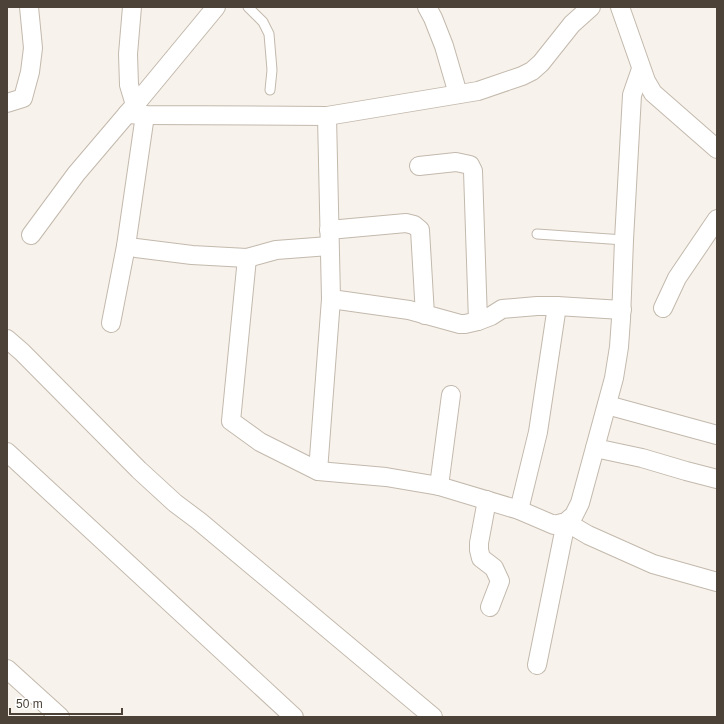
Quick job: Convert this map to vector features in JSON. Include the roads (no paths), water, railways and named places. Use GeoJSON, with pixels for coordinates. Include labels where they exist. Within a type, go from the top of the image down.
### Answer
{"type":"FeatureCollection","features":[{"type":"Feature","properties":{"kind":"street"},"geometry":{"type":"LineString","coordinates":[[7,102],[23,98],[30,72],[33,48],[29,7]]}},
{"type":"Feature","properties":{"kind":"street"},"geometry":{"type":"LineString","coordinates":[[111,323],[126,246],[136,112],[128,85],[128,54],[132,7]]}},
{"type":"Feature","properties":{"kind":"street"},"geometry":{"type":"LineString","coordinates":[[31,235],[76,174],[136,112],[216,7]]}},
{"type":"Feature","properties":{"kind":"street"},"geometry":{"type":"LineString","coordinates":[[427,7],[434,18],[444,46],[458,94]]}},
{"type":"Feature","properties":{"kind":"street"},"geometry":{"type":"LineString","coordinates":[[136,112],[327,116],[478,91],[522,76],[532,71],[541,63],[580,15],[591,7]]}},
{"type":"Feature","properties":{"kind":"street"},"geometry":{"type":"LineString","coordinates":[[620,7],[641,69],[653,93],[717,149]]}},
{"type":"Feature","properties":{"kind":"street"},"geometry":{"type":"LineString","coordinates":[[247,258],[232,421],[260,442],[318,471],[386,477],[439,486],[519,510],[554,525],[566,522],[574,515],[580,503],[614,378],[619,346],[622,310],[624,240],[632,95],[641,69]]}},
{"type":"Feature","properties":{"kind":"street"},"geometry":{"type":"LineString","coordinates":[[318,471],[330,299],[327,116]]}},
{"type":"Feature","properties":{"kind":"street"},"geometry":{"type":"LineString","coordinates":[[419,166],[456,162],[470,165],[473,171],[478,321]]}},
{"type":"Feature","properties":{"kind":"street"},"geometry":{"type":"LineString","coordinates":[[663,308],[677,278],[717,218]]}},
{"type":"Feature","properties":{"kind":"street"},"geometry":{"type":"LineString","coordinates":[[126,246],[192,255],[247,258],[329,238],[406,223],[414,224],[420,230],[425,315]]}},
{"type":"Feature","properties":{"kind":"street"},"geometry":{"type":"LineString","coordinates":[[330,299],[409,310],[460,324],[478,321],[502,310],[537,306],[622,310]]}},
{"type":"Feature","properties":{"kind":"street"},"geometry":{"type":"LineString","coordinates":[[519,510],[538,432],[557,306]]}},
{"type":"Feature","properties":{"kind":"street"},"geometry":{"type":"LineString","coordinates":[[7,338],[139,470],[175,503],[199,521],[433,717]]}},
{"type":"Feature","properties":{"kind":"street"},"geometry":{"type":"LineString","coordinates":[[439,486],[451,395]]}},
{"type":"Feature","properties":{"kind":"street"},"geometry":{"type":"LineString","coordinates":[[607,405],[717,435]]}},
{"type":"Feature","properties":{"kind":"street"},"geometry":{"type":"LineString","coordinates":[[595,448],[642,458],[717,479]]}},
{"type":"Feature","properties":{"kind":"street"},"geometry":{"type":"LineString","coordinates":[[7,452],[294,717]]}},
{"type":"Feature","properties":{"kind":"street"},"geometry":{"type":"LineString","coordinates":[[487,500],[479,542],[479,550],[481,558],[494,568],[500,581],[490,607]]}},
{"type":"Feature","properties":{"kind":"street"},"geometry":{"type":"LineString","coordinates":[[566,522],[588,535],[653,564],[717,582]]}},
{"type":"Feature","properties":{"kind":"street"},"geometry":{"type":"LineString","coordinates":[[537,666],[566,522]]}},
{"type":"Feature","properties":{"kind":"street"},"geometry":{"type":"LineString","coordinates":[[7,669],[60,717]]}},
{"type":"Feature","properties":{"kind":"lane"},"geometry":{"type":"LineString","coordinates":[[248,7],[263,22],[269,34],[272,70],[270,90]]}},
{"type":"Feature","properties":{"kind":"lane"},"geometry":{"type":"LineString","coordinates":[[537,234],[624,240]]}}]}
